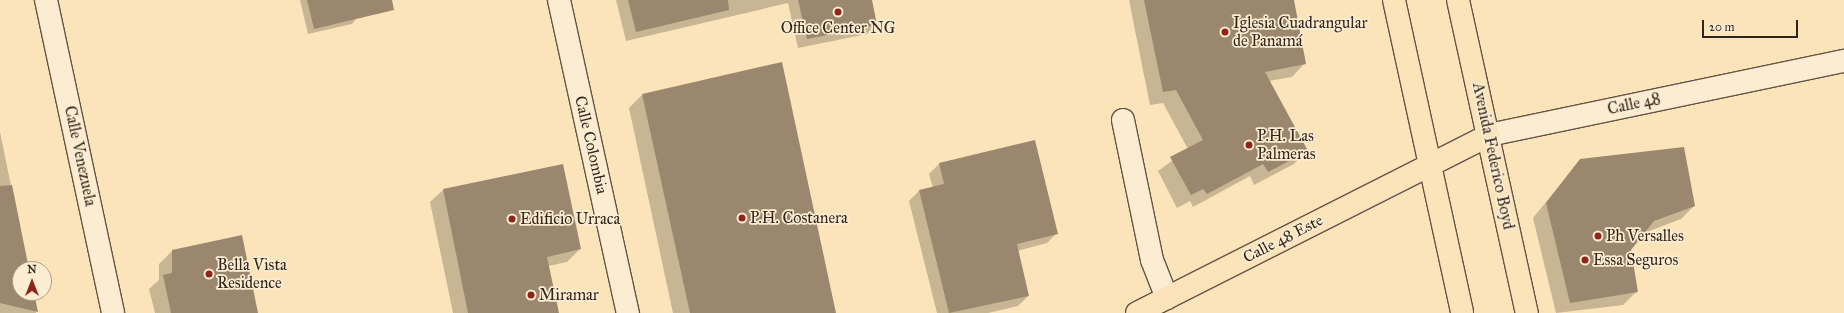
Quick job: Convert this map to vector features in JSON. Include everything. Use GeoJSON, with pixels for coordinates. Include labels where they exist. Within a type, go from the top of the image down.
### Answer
{"type":"FeatureCollection","features":[{"type":"Feature","properties":{"kind":"main road"},"geometry":{"type":"LineString","coordinates":[[1394,0],[1462,313]]}},
{"type":"Feature","properties":{"kind":"main road","name":"Avenida Federico Boyd"},"geometry":{"type":"LineString","coordinates":[[1458,0],[1489,135],[1527,313]]}},
{"type":"Feature","properties":{"kind":"main road","name":"Calle 48"},"geometry":{"type":"LineString","coordinates":[[1429,164],[1489,135]]}},
{"type":"Feature","properties":{"kind":"main road","name":"Calle 48 Este"},"geometry":{"type":"LineString","coordinates":[[1137,313],[1429,164]]}},
{"type":"Feature","properties":{"kind":"street","name":"Calle Venezuela"},"geometry":{"type":"LineString","coordinates":[[46,0],[113,313]]}},
{"type":"Feature","properties":{"kind":"street","name":"Calle Colombia"},"geometry":{"type":"LineString","coordinates":[[559,0],[628,313]]}},
{"type":"Feature","properties":{"kind":"street","name":"Calle 48"},"geometry":{"type":"LineString","coordinates":[[1489,135],[1844,60]]}},
{"type":"Feature","properties":{"kind":"street"},"geometry":{"type":"LineString","coordinates":[[1124,120],[1152,260],[1167,298]]}},
{"type":"Feature","properties":{"kind":"building"},"geometry":{"type":"Polygon","coordinates":[[[307,0],[392,0],[394,10],[314,29],[307,0]]]}},
{"type":"Feature","properties":{"kind":"building"},"geometry":{"type":"Polygon","coordinates":[[[628,0],[728,0],[729,10],[636,32],[628,0]]]}},
{"type":"Feature","properties":{"kind":"building","name":"Office Center NG"},"geometry":{"type":"Polygon","coordinates":[[[798,0],[872,0],[877,25],[807,39],[798,0]]]}},
{"type":"Feature","properties":{"kind":"building"},"geometry":{"type":"Polygon","coordinates":[[[1144,0],[1294,0],[1306,64],[1265,72],[1308,151],[1268,172],[1263,164],[1207,194],[1203,189],[1191,195],[1170,157],[1203,140],[1176,90],[1163,92],[1144,0]]]}},
{"type":"Feature","properties":{"kind":"building","name":"P.H. Costanera"},"geometry":{"type":"Polygon","coordinates":[[[782,62],[836,313],[690,313],[642,94],[782,62]]]}},
{"type":"Feature","properties":{"kind":"building"},"geometry":{"type":"Polygon","coordinates":[[[1035,140],[1058,234],[1017,244],[1029,296],[949,313],[919,190],[944,184],[939,163],[1035,140]]]}},
{"type":"Feature","properties":{"kind":"building","name":"Ph Versalles"},"geometry":{"type":"Polygon","coordinates":[[[1684,147],[1695,206],[1654,221],[1631,250],[1638,292],[1570,303],[1546,203],[1580,159],[1684,147]]]}},
{"type":"Feature","properties":{"kind":"building","name":"Edificio Urraca"},"geometry":{"type":"Polygon","coordinates":[[[563,164],[581,249],[547,257],[559,313],[468,313],[443,189],[563,164]]]}},
{"type":"Feature","properties":{"kind":"building"},"geometry":{"type":"Polygon","coordinates":[[[12,185],[27,261],[12,261],[12,301],[36,301],[38,312],[0,303],[0,186],[12,185]]]}},
{"type":"Feature","properties":{"kind":"building","name":"Bella Vista Residence"},"geometry":{"type":"Polygon","coordinates":[[[242,235],[258,313],[171,313],[163,275],[172,273],[172,250],[242,235]]]}},
{"type":"Feature","properties":{"kind":"place","name":"Office Center NG"},"geometry":{"type":"Point","coordinates":[838,12]}},
{"type":"Feature","properties":{"kind":"place","name":"Iglesia Cuadrangular de Panamá"},"geometry":{"type":"Point","coordinates":[1225,32]}},
{"type":"Feature","properties":{"kind":"place","name":"P.H. Las Palmeras"},"geometry":{"type":"Point","coordinates":[1249,145]}},
{"type":"Feature","properties":{"kind":"place","name":"P.H. Costanera"},"geometry":{"type":"Point","coordinates":[742,218]}},
{"type":"Feature","properties":{"kind":"place","name":"Edificio Urraca"},"geometry":{"type":"Point","coordinates":[512,219]}},
{"type":"Feature","properties":{"kind":"place","name":"Ph Versalles"},"geometry":{"type":"Point","coordinates":[1598,236]}},
{"type":"Feature","properties":{"kind":"place","name":"Essa Seguros"},"geometry":{"type":"Point","coordinates":[1585,260]}},
{"type":"Feature","properties":{"kind":"place","name":"Bella Vista Residence"},"geometry":{"type":"Point","coordinates":[209,274]}},
{"type":"Feature","properties":{"kind":"place","name":"Miramar"},"geometry":{"type":"Point","coordinates":[531,295]}}]}
